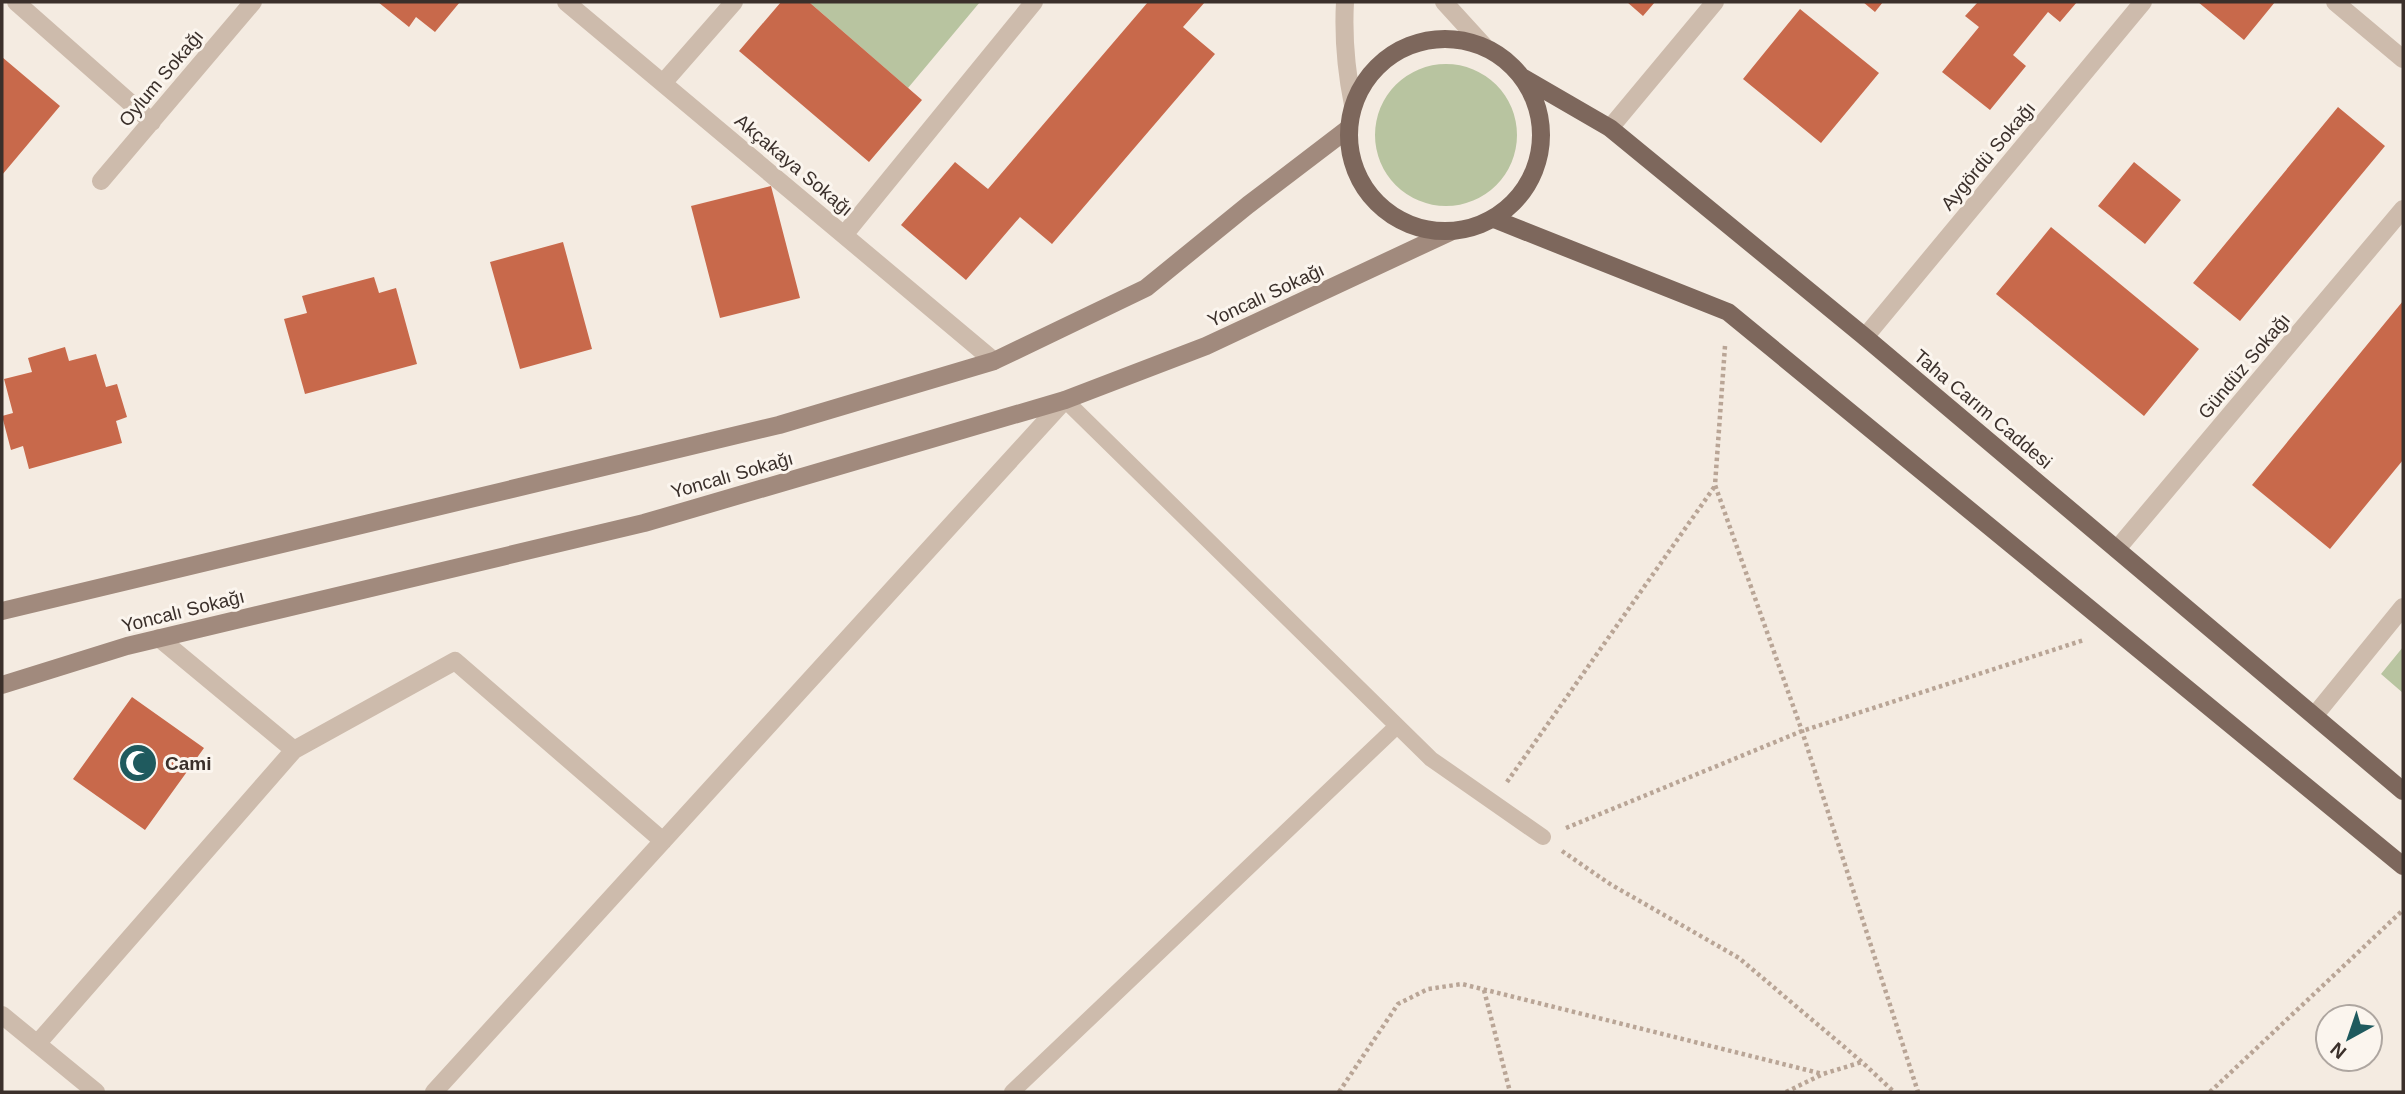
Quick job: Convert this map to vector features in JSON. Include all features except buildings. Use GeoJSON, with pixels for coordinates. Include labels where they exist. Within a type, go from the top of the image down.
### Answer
{"type":"FeatureCollection","features":[{"type":"Feature","properties":{"kind":"main road"},"geometry":{"type":"LineString","coordinates":[[1440,40],[1464,41],[1486,48],[1505,61],[1521,77],[1533,98],[1540,120],[1541,143],[1536,166],[1527,186],[1512,205],[1494,219],[1473,228],[1450,232],[1426,230],[1404,222],[1385,210],[1368,194],[1357,174],[1350,151],[1349,128],[1353,105],[1363,85],[1378,66],[1396,52],[1418,43],[1440,40]]}},
{"type":"Feature","properties":{"kind":"main road","name":"Taha Carım Caddesi"},"geometry":{"type":"LineString","coordinates":[[1521,77],[1610,128],[1865,337],[2403,791]]}},
{"type":"Feature","properties":{"kind":"main road"},"geometry":{"type":"LineString","coordinates":[[1494,219],[1728,312],[2403,866]]}},
{"type":"Feature","properties":{"kind":"street"},"geometry":{"type":"LineString","coordinates":[[16,2],[152,122]]}},
{"type":"Feature","properties":{"kind":"street","name":"Oylum Sokağı"},"geometry":{"type":"LineString","coordinates":[[101,181],[253,2]]}},
{"type":"Feature","properties":{"kind":"street","name":"Akçakaya Sokağı"},"geometry":{"type":"LineString","coordinates":[[566,2],[994,362]]}},
{"type":"Feature","properties":{"kind":"street"},"geometry":{"type":"LineString","coordinates":[[663,83],[734,2]]}},
{"type":"Feature","properties":{"kind":"street"},"geometry":{"type":"LineString","coordinates":[[844,235],[1034,2]]}},
{"type":"Feature","properties":{"kind":"street"},"geometry":{"type":"LineString","coordinates":[[1345,2],[1343,33],[1353,105]]}},
{"type":"Feature","properties":{"kind":"street"},"geometry":{"type":"LineString","coordinates":[[1444,2],[1486,48]]}},
{"type":"Feature","properties":{"kind":"street"},"geometry":{"type":"LineString","coordinates":[[1610,128],[1715,2]]}},
{"type":"Feature","properties":{"kind":"street","name":"Aygördü Sokağı"},"geometry":{"type":"LineString","coordinates":[[1865,337],[2143,2]]}},
{"type":"Feature","properties":{"kind":"street"},"geometry":{"type":"LineString","coordinates":[[2336,2],[2403,59]]}},
{"type":"Feature","properties":{"kind":"street","name":"Yoncalı Sokağı"},"geometry":{"type":"LineString","coordinates":[[2,611],[779,425],[994,362],[1146,288],[1349,128]]}},
{"type":"Feature","properties":{"kind":"street","name":"Gündüz Sokağı"},"geometry":{"type":"LineString","coordinates":[[2117,549],[2403,209]]}},
{"type":"Feature","properties":{"kind":"street","name":"Yoncalı Sokağı"},"geometry":{"type":"LineString","coordinates":[[2,685],[159,638],[644,523],[1065,400],[1206,346],[1450,232]]}},
{"type":"Feature","properties":{"kind":"street"},"geometry":{"type":"LineString","coordinates":[[434,1092],[1065,400]]}},
{"type":"Feature","properties":{"kind":"street"},"geometry":{"type":"LineString","coordinates":[[2315,715],[2403,607]]}},
{"type":"Feature","properties":{"kind":"street"},"geometry":{"type":"LineString","coordinates":[[159,638],[294,750]]}},
{"type":"Feature","properties":{"kind":"street"},"geometry":{"type":"LineString","coordinates":[[37,1044],[294,750],[455,660],[663,841]]}},
{"type":"Feature","properties":{"kind":"street"},"geometry":{"type":"LineString","coordinates":[[2,1015],[96,1092]]}},
{"type":"Feature","properties":{"kind":"lane"},"geometry":{"type":"LineString","coordinates":[[1065,400],[1431,759],[1543,838]]}},
{"type":"Feature","properties":{"kind":"lane"},"geometry":{"type":"LineString","coordinates":[[1012,1092],[1396,726]]}},
{"type":"Feature","properties":{"kind":"path"},"geometry":{"type":"LineString","coordinates":[[1728,312],[1715,485],[1802,732],[1918,1092]]}},
{"type":"Feature","properties":{"kind":"path"},"geometry":{"type":"LineString","coordinates":[[1493,803],[1715,485]]}},
{"type":"Feature","properties":{"kind":"path"},"geometry":{"type":"LineString","coordinates":[[1543,838],[1802,732],[2115,629]]}},
{"type":"Feature","properties":{"kind":"path"},"geometry":{"type":"LineString","coordinates":[[1543,838],[1610,884],[1739,958],[1894,1092]]}},
{"type":"Feature","properties":{"kind":"path"},"geometry":{"type":"LineString","coordinates":[[2210,1092],[2403,910]]}},
{"type":"Feature","properties":{"kind":"path"},"geometry":{"type":"LineString","coordinates":[[1339,1092],[1398,1004],[1428,989],[1462,984],[1823,1074]]}},
{"type":"Feature","properties":{"kind":"path"},"geometry":{"type":"LineString","coordinates":[[1484,990],[1510,1092]]}},
{"type":"Feature","properties":{"kind":"path"},"geometry":{"type":"LineString","coordinates":[[1786,1092],[1823,1074],[1862,1062]]}},
{"type":"Feature","properties":{"kind":"green space"},"geometry":{"type":"Polygon","coordinates":[[[809,2],[980,2],[908,88],[809,2]]]}},
{"type":"Feature","properties":{"kind":"green space"},"geometry":{"type":"Polygon","coordinates":[[[1446,64],[1473,70],[1496,85],[1511,108],[1517,135],[1511,162],[1496,185],[1473,200],[1446,206],[1419,200],[1396,185],[1381,162],[1375,135],[1381,108],[1396,85],[1419,70],[1446,64]]]}},
{"type":"Feature","properties":{"kind":"green space"},"geometry":{"type":"Polygon","coordinates":[[[2403,647],[2403,693],[2381,674],[2403,647]]]}},
{"type":"Feature","properties":{"kind":"place","name":"Cami"},"geometry":{"type":"Point","coordinates":[138,763]}}]}
